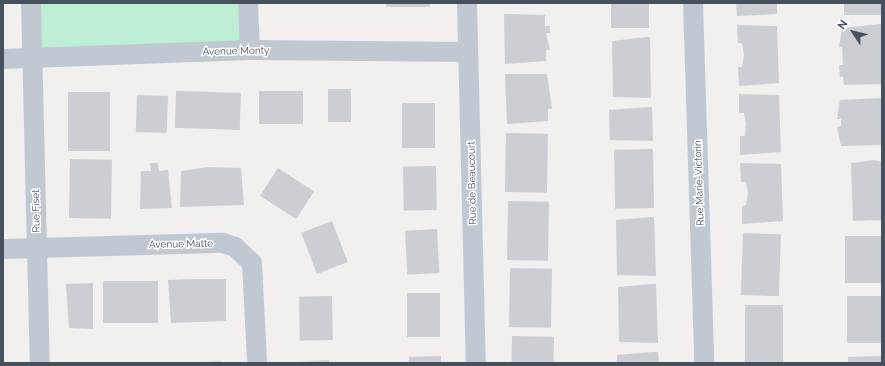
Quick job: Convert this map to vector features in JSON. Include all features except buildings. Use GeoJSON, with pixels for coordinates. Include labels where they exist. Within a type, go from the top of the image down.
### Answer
{"type":"FeatureCollection","features":[{"type":"Feature","properties":{"kind":"street","name":"Rue Fiset"},"geometry":{"type":"LineString","coordinates":[[31,3],[40,363]]}},
{"type":"Feature","properties":{"kind":"street"},"geometry":{"type":"LineString","coordinates":[[248,3],[250,50]]}},
{"type":"Feature","properties":{"kind":"street","name":"Rue de Beaucourt"},"geometry":{"type":"LineString","coordinates":[[467,3],[476,363]]}},
{"type":"Feature","properties":{"kind":"street","name":"Rue Marie-Victorin"},"geometry":{"type":"LineString","coordinates":[[693,3],[704,363]]}},
{"type":"Feature","properties":{"kind":"street","name":"Avenue Monty"},"geometry":{"type":"LineString","coordinates":[[3,59],[250,50],[468,52]]}},
{"type":"Feature","properties":{"kind":"street","name":"Avenue Matte"},"geometry":{"type":"LineString","coordinates":[[3,249],[223,243],[235,246],[252,263],[257,363]]}},
{"type":"Feature","properties":{"kind":"green space"},"geometry":{"type":"Polygon","coordinates":[[[31,3],[248,3],[250,50],[33,58],[31,3]]]}}]}
